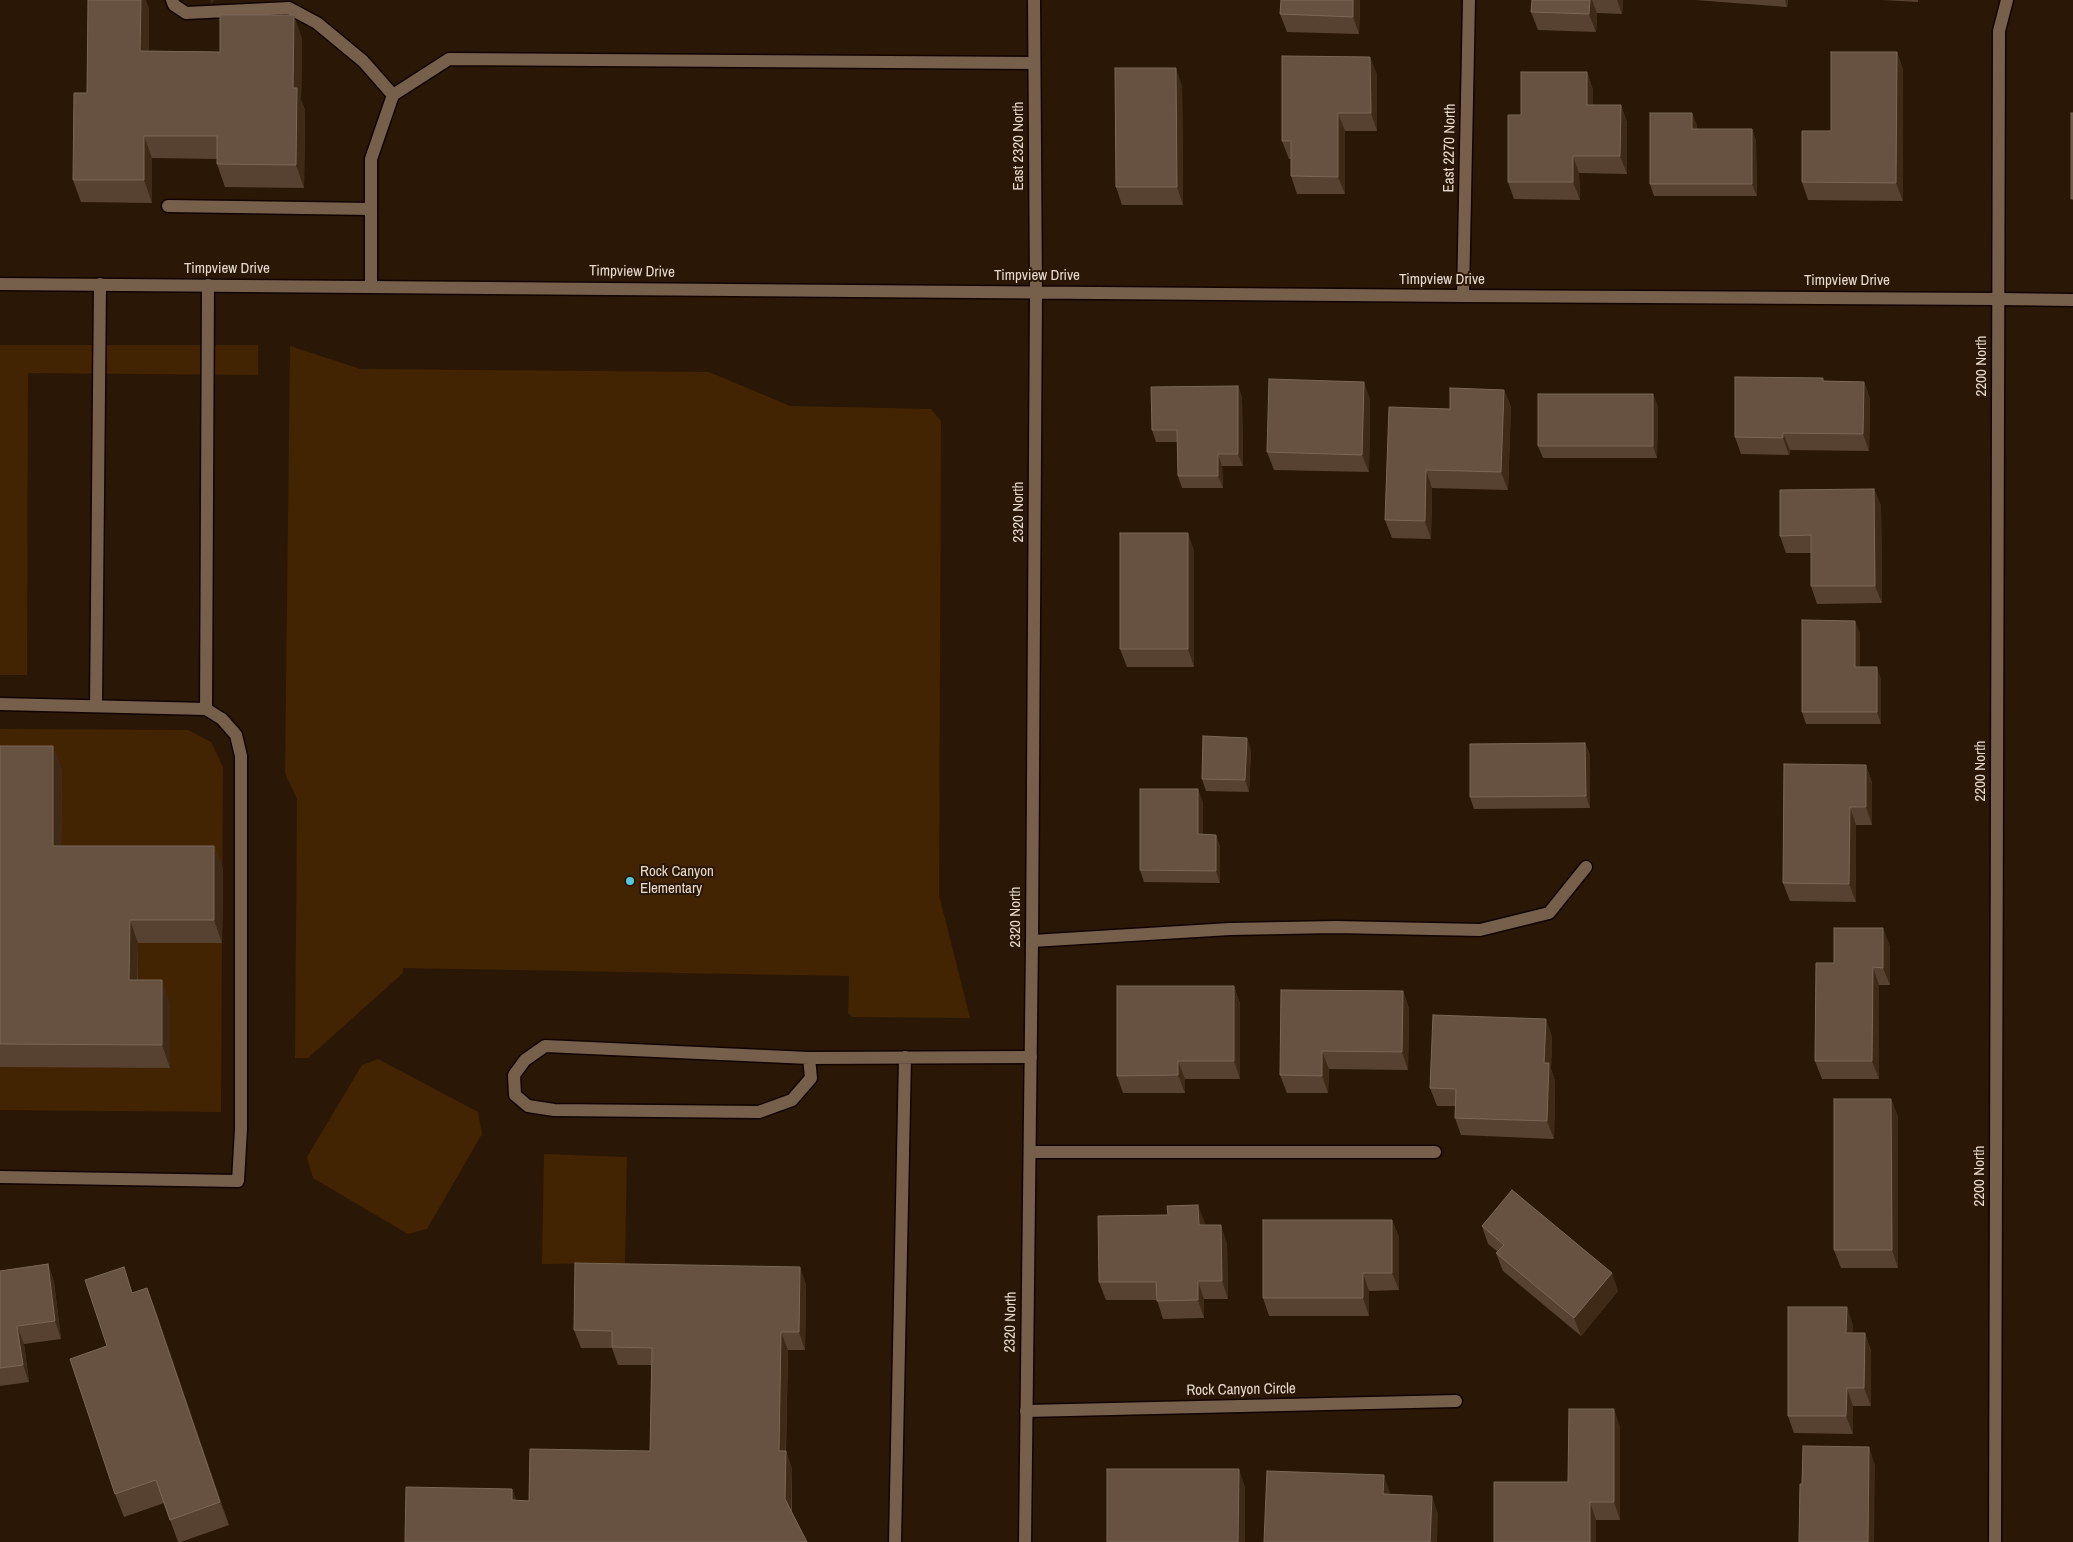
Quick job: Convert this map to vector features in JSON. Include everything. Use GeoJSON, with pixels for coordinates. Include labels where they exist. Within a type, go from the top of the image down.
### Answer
{"type":"FeatureCollection","features":[{"type":"Feature","properties":{"kind":"street"},"geometry":{"type":"LineString","coordinates":[[172,0],[174,5],[186,13],[289,4],[317,23],[355,55],[393,95]]}},
{"type":"Feature","properties":{"kind":"street","name":"East 2320 North"},"geometry":{"type":"LineString","coordinates":[[1034,0],[1036,292]]}},
{"type":"Feature","properties":{"kind":"street","name":"East 2270 North"},"geometry":{"type":"LineString","coordinates":[[1463,296],[1469,0]]}},
{"type":"Feature","properties":{"kind":"street","name":"2200 North"},"geometry":{"type":"LineString","coordinates":[[1995,1542],[1999,31],[2006,0]]}},
{"type":"Feature","properties":{"kind":"street"},"geometry":{"type":"LineString","coordinates":[[370,286],[371,159],[393,95],[449,59],[1034,63]]}},
{"type":"Feature","properties":{"kind":"street"},"geometry":{"type":"LineString","coordinates":[[168,206],[371,208]]}},
{"type":"Feature","properties":{"kind":"street","name":"Timpview Drive"},"geometry":{"type":"LineString","coordinates":[[0,284],[2073,300]]}},
{"type":"Feature","properties":{"kind":"street"},"geometry":{"type":"LineString","coordinates":[[96,706],[100,284]]}},
{"type":"Feature","properties":{"kind":"street"},"geometry":{"type":"LineString","coordinates":[[206,709],[208,285]]}},
{"type":"Feature","properties":{"kind":"street","name":"2320 North"},"geometry":{"type":"LineString","coordinates":[[1024,1542],[1031,1057],[1036,292]]}},
{"type":"Feature","properties":{"kind":"street"},"geometry":{"type":"LineString","coordinates":[[0,704],[206,709],[222,719],[236,734],[242,756],[241,1129],[238,1181],[0,1177]]}},
{"type":"Feature","properties":{"kind":"street"},"geometry":{"type":"LineString","coordinates":[[1032,941],[1268,928],[1336,927],[1480,930],[1549,913],[1586,867]]}},
{"type":"Feature","properties":{"kind":"street"},"geometry":{"type":"LineString","coordinates":[[809,1058],[811,1078],[792,1100],[759,1112],[554,1110],[528,1106],[515,1095],[514,1075],[525,1060],[545,1046],[809,1058],[1031,1057]]}},
{"type":"Feature","properties":{"kind":"street"},"geometry":{"type":"LineString","coordinates":[[895,1542],[905,1057]]}},
{"type":"Feature","properties":{"kind":"street"},"geometry":{"type":"LineString","coordinates":[[1030,1152],[1435,1152]]}},
{"type":"Feature","properties":{"kind":"street","name":"Rock Canyon Circle"},"geometry":{"type":"LineString","coordinates":[[1026,1411],[1456,1401]]}},
{"type":"Feature","properties":{"kind":"shaded area"},"geometry":{"type":"Polygon","coordinates":[[[0,345],[258,345],[258,375],[28,373],[27,675],[0,675],[0,345]]]}},
{"type":"Feature","properties":{"kind":"shaded area"},"geometry":{"type":"Polygon","coordinates":[[[290,346],[360,369],[709,372],[790,406],[931,409],[941,421],[939,895],[970,1018],[852,1017],[848,1013],[849,976],[403,968],[403,973],[308,1058],[295,1058],[297,799],[285,773],[290,346]]]}},
{"type":"Feature","properties":{"kind":"shaded area"},"geometry":{"type":"Polygon","coordinates":[[[0,729],[188,730],[211,742],[223,767],[221,1112],[0,1110],[0,729]]]}},
{"type":"Feature","properties":{"kind":"shaded area"},"geometry":{"type":"Polygon","coordinates":[[[378,1059],[478,1112],[482,1134],[427,1229],[408,1234],[313,1178],[307,1157],[362,1065],[378,1059]]]}},
{"type":"Feature","properties":{"kind":"shaded area"},"geometry":{"type":"Polygon","coordinates":[[[544,1154],[627,1157],[625,1263],[542,1264],[544,1154]]]}},
{"type":"Feature","properties":{"kind":"building"},"geometry":{"type":"Polygon","coordinates":[[[88,0],[141,0],[140,51],[220,52],[220,15],[294,15],[293,88],[297,88],[296,165],[217,164],[217,136],[144,136],[144,180],[73,180],[74,93],[87,93],[88,0]]]}},
{"type":"Feature","properties":{"kind":"building"},"geometry":{"type":"Polygon","coordinates":[[[1281,0],[1353,0],[1353,17],[1280,14],[1281,0]]]}},
{"type":"Feature","properties":{"kind":"building"},"geometry":{"type":"Polygon","coordinates":[[[1532,0],[1590,0],[1589,14],[1531,12],[1532,0]]]}},
{"type":"Feature","properties":{"kind":"building"},"geometry":{"type":"Polygon","coordinates":[[[1831,52],[1897,52],[1896,183],[1802,182],[1802,131],[1831,131],[1831,52]]]}},
{"type":"Feature","properties":{"kind":"building"},"geometry":{"type":"Polygon","coordinates":[[[1282,56],[1370,57],[1371,113],[1338,113],[1338,177],[1291,176],[1291,141],[1282,141],[1282,56]]]}},
{"type":"Feature","properties":{"kind":"building"},"geometry":{"type":"Polygon","coordinates":[[[1115,68],[1176,68],[1177,187],[1116,187],[1115,68]]]}},
{"type":"Feature","properties":{"kind":"building"},"geometry":{"type":"Polygon","coordinates":[[[1521,72],[1587,72],[1587,105],[1621,105],[1620,156],[1573,156],[1573,182],[1508,182],[1508,115],[1521,115],[1521,72]]]}},
{"type":"Feature","properties":{"kind":"building"},"geometry":{"type":"Polygon","coordinates":[[[1650,113],[1692,113],[1692,129],[1752,129],[1752,184],[1650,184],[1650,113]]]}},
{"type":"Feature","properties":{"kind":"building"},"geometry":{"type":"Polygon","coordinates":[[[2071,113],[2073,113],[2073,199],[2071,199],[2071,113]]]}},
{"type":"Feature","properties":{"kind":"building"},"geometry":{"type":"Polygon","coordinates":[[[1735,377],[1823,378],[1823,381],[1864,382],[1863,434],[1783,433],[1783,438],[1735,437],[1735,377]]]}},
{"type":"Feature","properties":{"kind":"building"},"geometry":{"type":"Polygon","coordinates":[[[1269,379],[1364,382],[1362,455],[1267,452],[1269,379]]]}},
{"type":"Feature","properties":{"kind":"building"},"geometry":{"type":"Polygon","coordinates":[[[1238,386],[1238,454],[1218,454],[1218,476],[1178,476],[1177,430],[1152,430],[1151,387],[1238,386]]]}},
{"type":"Feature","properties":{"kind":"building"},"geometry":{"type":"Polygon","coordinates":[[[1450,388],[1504,390],[1501,472],[1426,470],[1425,521],[1385,520],[1389,407],[1450,409],[1450,388]]]}},
{"type":"Feature","properties":{"kind":"building"},"geometry":{"type":"Polygon","coordinates":[[[1538,394],[1653,394],[1653,446],[1538,446],[1538,394]]]}},
{"type":"Feature","properties":{"kind":"building"},"geometry":{"type":"Polygon","coordinates":[[[1874,489],[1875,586],[1811,586],[1811,535],[1780,536],[1780,490],[1874,489]]]}},
{"type":"Feature","properties":{"kind":"building"},"geometry":{"type":"Polygon","coordinates":[[[1120,533],[1188,533],[1188,649],[1120,649],[1120,533]]]}},
{"type":"Feature","properties":{"kind":"building"},"geometry":{"type":"Polygon","coordinates":[[[1802,620],[1855,621],[1855,667],[1877,667],[1877,712],[1802,712],[1802,620]]]}},
{"type":"Feature","properties":{"kind":"building"},"geometry":{"type":"Polygon","coordinates":[[[1203,736],[1247,738],[1245,780],[1202,779],[1203,736]]]}},
{"type":"Feature","properties":{"kind":"building"},"geometry":{"type":"Polygon","coordinates":[[[1585,743],[1586,796],[1470,797],[1470,744],[1585,743]]]}},
{"type":"Feature","properties":{"kind":"building"},"geometry":{"type":"Polygon","coordinates":[[[0,746],[53,746],[53,846],[214,846],[214,920],[130,920],[129,980],[162,980],[162,1045],[0,1044],[0,746]]]}},
{"type":"Feature","properties":{"kind":"building"},"geometry":{"type":"Polygon","coordinates":[[[1784,764],[1866,765],[1866,807],[1850,807],[1849,884],[1783,883],[1784,764]]]}},
{"type":"Feature","properties":{"kind":"building"},"geometry":{"type":"Polygon","coordinates":[[[1140,789],[1198,789],[1198,834],[1216,835],[1216,871],[1140,870],[1140,789]]]}},
{"type":"Feature","properties":{"kind":"building"},"geometry":{"type":"Polygon","coordinates":[[[1834,928],[1883,928],[1883,968],[1873,967],[1872,1061],[1815,1061],[1816,963],[1834,963],[1834,928]]]}},
{"type":"Feature","properties":{"kind":"building"},"geometry":{"type":"Polygon","coordinates":[[[1117,986],[1234,986],[1234,1061],[1178,1061],[1178,1075],[1117,1076],[1117,986]]]}},
{"type":"Feature","properties":{"kind":"building"},"geometry":{"type":"Polygon","coordinates":[[[1281,990],[1403,991],[1402,1052],[1322,1051],[1322,1076],[1280,1075],[1281,990]]]}},
{"type":"Feature","properties":{"kind":"building"},"geometry":{"type":"Polygon","coordinates":[[[1433,1015],[1546,1019],[1544,1063],[1549,1063],[1547,1121],[1455,1118],[1456,1089],[1430,1088],[1433,1015]]]}},
{"type":"Feature","properties":{"kind":"building"},"geometry":{"type":"Polygon","coordinates":[[[1834,1099],[1891,1099],[1892,1250],[1834,1250],[1834,1099]]]}},
{"type":"Feature","properties":{"kind":"building"},"geometry":{"type":"Polygon","coordinates":[[[1512,1190],[1612,1273],[1574,1318],[1496,1253],[1504,1245],[1482,1226],[1512,1190]]]}},
{"type":"Feature","properties":{"kind":"building"},"geometry":{"type":"Polygon","coordinates":[[[1198,1205],[1199,1225],[1221,1225],[1222,1281],[1198,1281],[1198,1300],[1157,1301],[1156,1282],[1099,1282],[1098,1216],[1168,1215],[1167,1206],[1198,1205]]]}},
{"type":"Feature","properties":{"kind":"building"},"geometry":{"type":"Polygon","coordinates":[[[1263,1220],[1392,1220],[1392,1273],[1363,1273],[1363,1298],[1263,1298],[1263,1220]]]}},
{"type":"Feature","properties":{"kind":"building"},"geometry":{"type":"Polygon","coordinates":[[[575,1263],[800,1267],[799,1332],[781,1332],[779,1451],[786,1451],[785,1499],[807,1542],[405,1542],[406,1487],[512,1489],[512,1500],[529,1501],[530,1449],[650,1451],[652,1348],[612,1347],[612,1331],[574,1330],[575,1263]]]}},
{"type":"Feature","properties":{"kind":"building"},"geometry":{"type":"Polygon","coordinates":[[[48,1264],[55,1321],[17,1326],[23,1365],[0,1368],[0,1271],[48,1264]]]}},
{"type":"Feature","properties":{"kind":"building"},"geometry":{"type":"Polygon","coordinates":[[[124,1267],[132,1293],[147,1288],[220,1502],[170,1520],[156,1480],[115,1494],[70,1359],[107,1346],[85,1280],[124,1267]]]}},
{"type":"Feature","properties":{"kind":"building"},"geometry":{"type":"Polygon","coordinates":[[[1788,1307],[1847,1307],[1846,1333],[1865,1333],[1864,1388],[1847,1388],[1846,1416],[1788,1416],[1788,1307]]]}},
{"type":"Feature","properties":{"kind":"building"},"geometry":{"type":"Polygon","coordinates":[[[1569,1409],[1614,1409],[1614,1502],[1590,1502],[1590,1542],[1494,1542],[1494,1482],[1568,1482],[1569,1409]]]}},
{"type":"Feature","properties":{"kind":"building"},"geometry":{"type":"Polygon","coordinates":[[[1803,1446],[1869,1447],[1868,1542],[1799,1542],[1803,1446]]]}},
{"type":"Feature","properties":{"kind":"building"},"geometry":{"type":"Polygon","coordinates":[[[1107,1469],[1239,1469],[1238,1542],[1107,1542],[1107,1469]]]}},
{"type":"Feature","properties":{"kind":"building"},"geometry":{"type":"Polygon","coordinates":[[[1267,1471],[1384,1475],[1383,1494],[1432,1496],[1430,1542],[1264,1542],[1267,1471]]]}},
{"type":"Feature","properties":{"kind":"place","name":"Rock Canyon Elementary"},"geometry":{"type":"Point","coordinates":[630,881]}}]}
